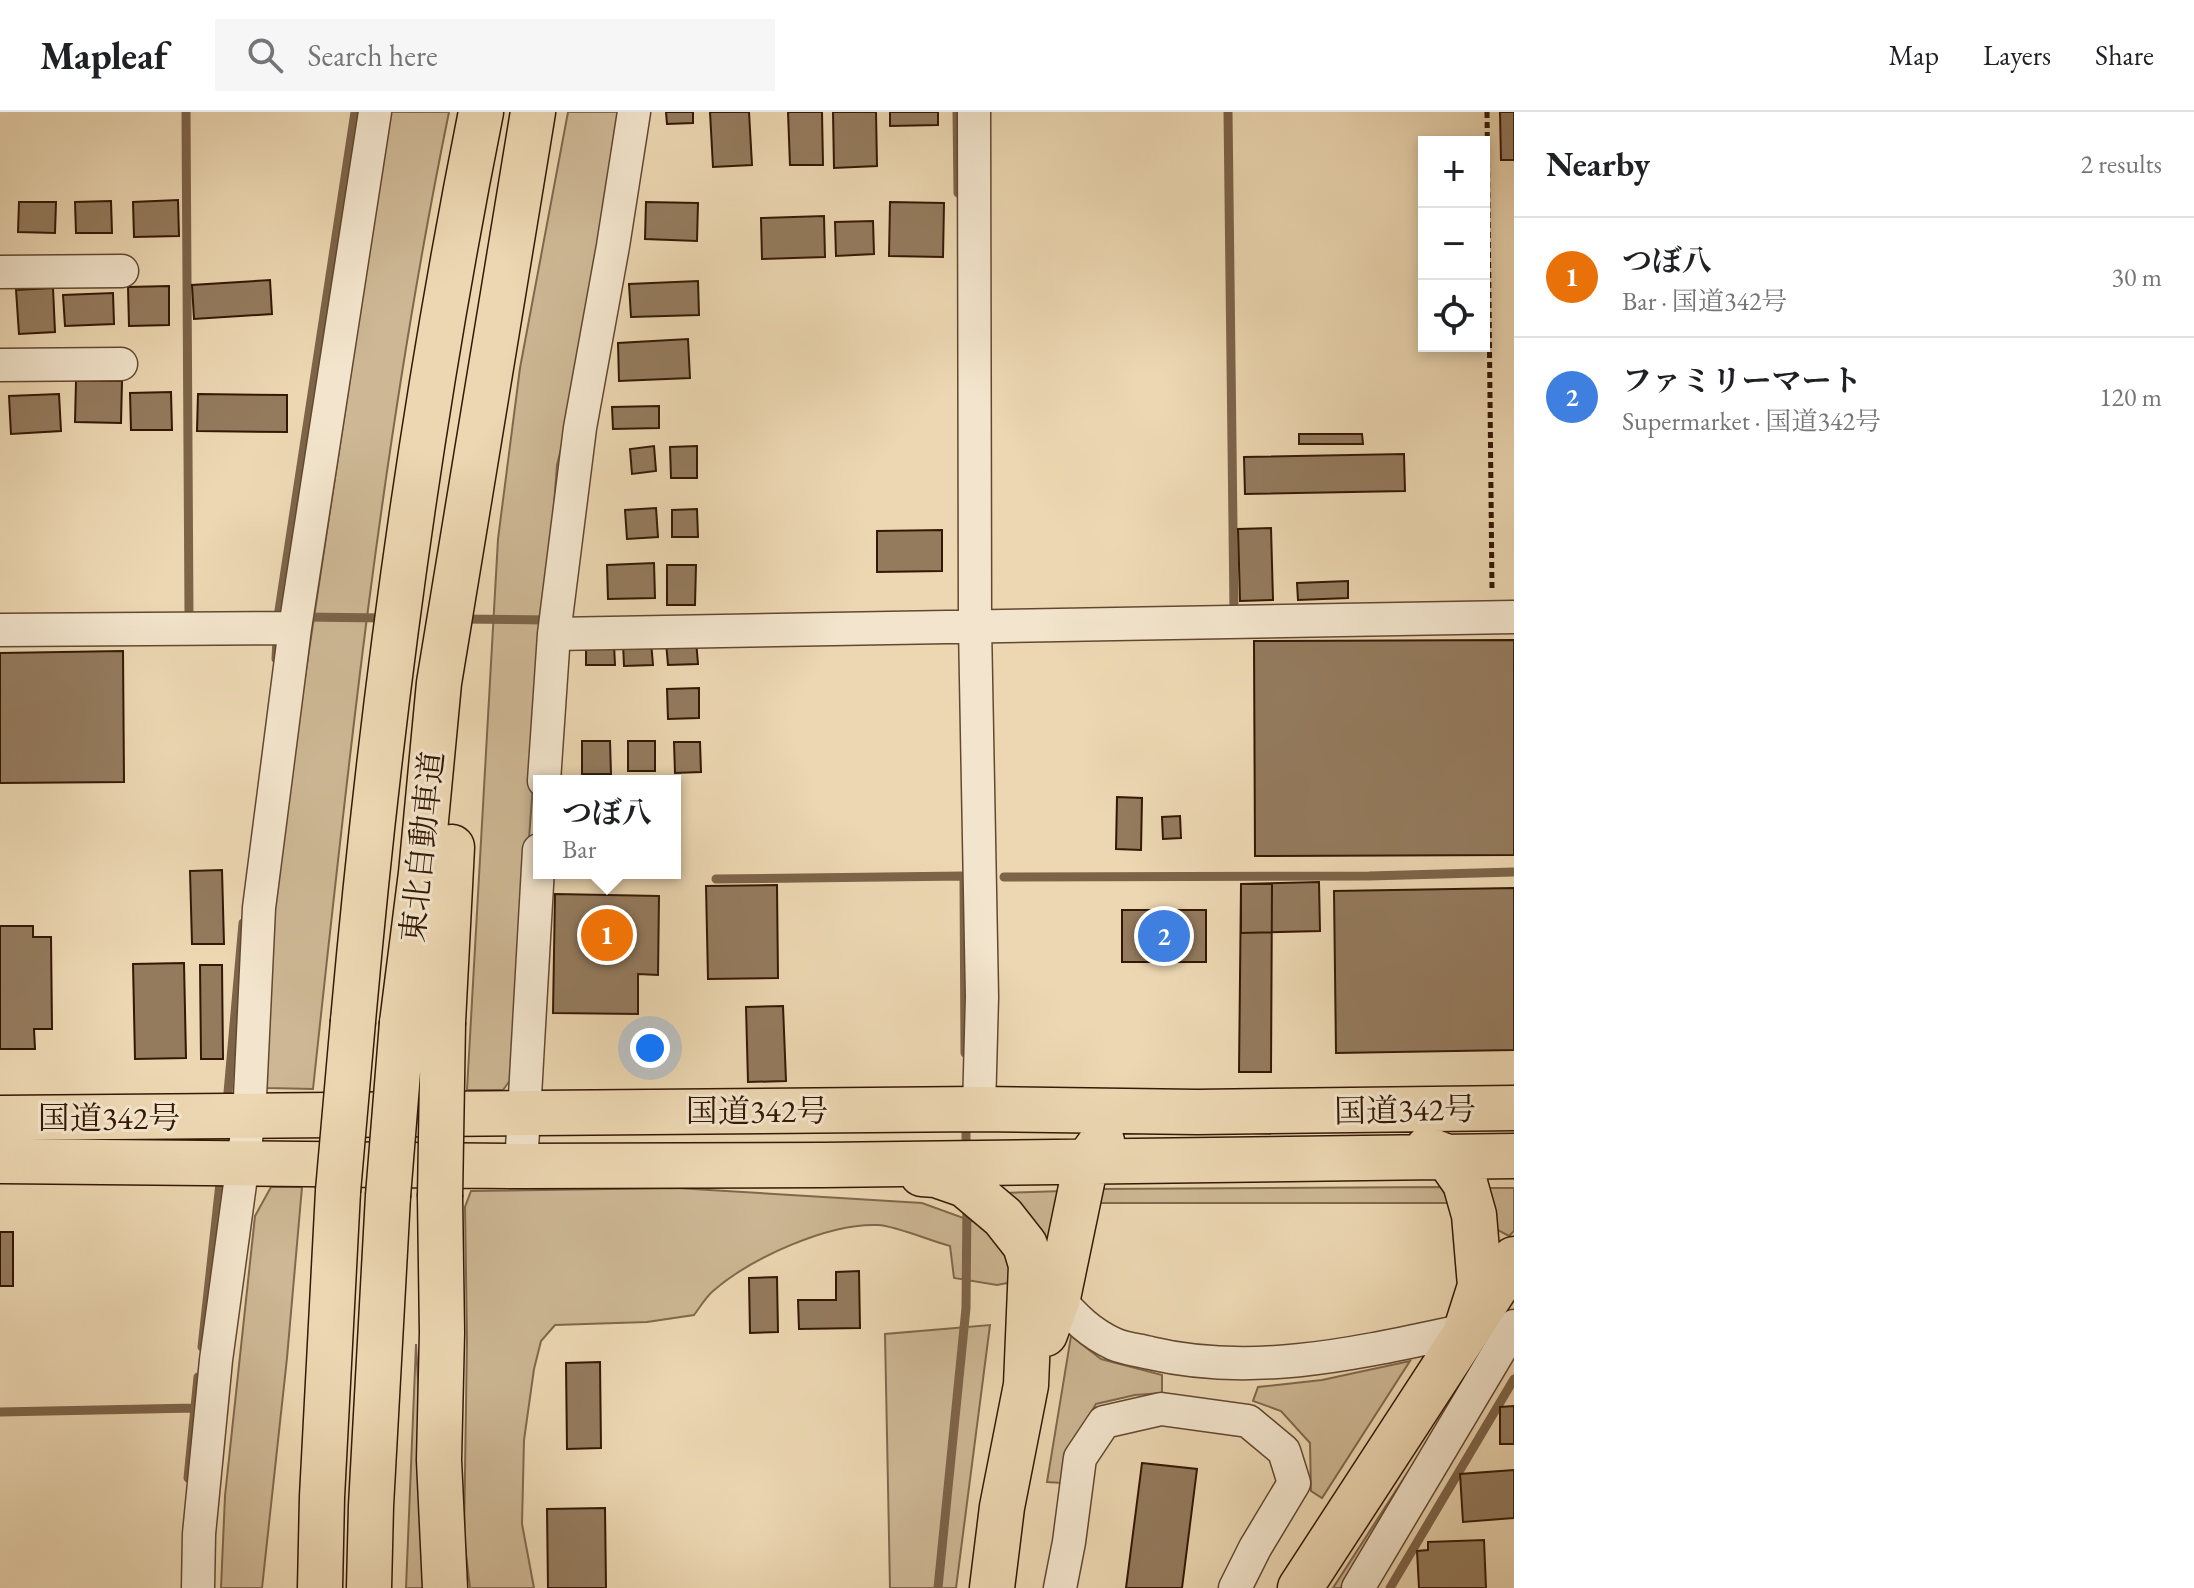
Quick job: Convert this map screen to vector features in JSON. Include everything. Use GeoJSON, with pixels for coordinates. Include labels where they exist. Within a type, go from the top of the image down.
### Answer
{"type":"FeatureCollection","features":[{"type":"Feature","properties":{"kind":"highway","name":"東北自動車道"},"geometry":{"type":"LineString","coordinates":[[320,1588],[338,1191],[367,872],[430,397],[481,112]]}},
{"type":"Feature","properties":{"kind":"highway","name":"東北自動車道"},"geometry":{"type":"LineString","coordinates":[[369,1588],[388,1196],[423,1022],[421,873],[439,683],[533,112]]}},
{"type":"Feature","properties":{"kind":"highway"},"geometry":{"type":"LineString","coordinates":[[423,1022],[440,1197],[442,1333],[439,1460],[445,1588]]}},
{"type":"Feature","properties":{"kind":"highway","name":"国道342号"},"geometry":{"type":"LineString","coordinates":[[0,1118],[979,1109],[1197,1112],[1514,1108]]}},
{"type":"Feature","properties":{"kind":"highway"},"geometry":{"type":"LineString","coordinates":[[1026,1385],[1058,1298],[1086,1163],[1125,1111]]}},
{"type":"Feature","properties":{"kind":"highway"},"geometry":{"type":"LineString","coordinates":[[1197,1112],[1224,1124],[1376,1125],[1447,1157],[1465,1183],[1474,1215],[1480,1257],[1480,1286],[1466,1330]]}},
{"type":"Feature","properties":{"kind":"highway","name":"国道342号"},"geometry":{"type":"LineString","coordinates":[[0,1161],[521,1166],[824,1165],[1514,1156]]}},
{"type":"Feature","properties":{"kind":"highway"},"geometry":{"type":"LineString","coordinates":[[824,1165],[936,1175],[965,1185],[1003,1217],[1025,1245],[1031,1265],[1026,1385],[1002,1507],[992,1588]]}},
{"type":"Feature","properties":{"kind":"highway"},"geometry":{"type":"LineString","coordinates":[[1300,1588],[1514,1259]]}},
{"type":"Feature","properties":{"kind":"highway"},"geometry":{"type":"LineString","coordinates":[[308,1588],[322,1497]]}},
{"type":"Feature","properties":{"kind":"street"},"geometry":{"type":"LineString","coordinates":[[198,1588],[199,1534],[216,1360],[249,1118],[259,908],[295,628],[375,112]]}},
{"type":"Feature","properties":{"kind":"street"},"geometry":{"type":"LineString","coordinates":[[544,775],[554,634],[580,428],[634,112]]}},
{"type":"Feature","properties":{"kind":"street"},"geometry":{"type":"LineString","coordinates":[[974,112],[975,626],[982,997],[979,1109]]}},
{"type":"Feature","properties":{"kind":"street"},"geometry":{"type":"LineString","coordinates":[[0,272],[122,271]]}},
{"type":"Feature","properties":{"kind":"street"},"geometry":{"type":"LineString","coordinates":[[0,365],[121,364]]}},
{"type":"Feature","properties":{"kind":"street"},"geometry":{"type":"LineString","coordinates":[[554,634],[1503,618]]}},
{"type":"Feature","properties":{"kind":"street"},"geometry":{"type":"LineString","coordinates":[[0,630],[295,628]]}},
{"type":"Feature","properties":{"kind":"street"},"geometry":{"type":"LineString","coordinates":[[521,1166],[538,879]]}},
{"type":"Feature","properties":{"kind":"street"},"geometry":{"type":"LineString","coordinates":[[1058,1298],[1079,1323],[1116,1345],[1172,1358],[1238,1364],[1289,1362],[1386,1347],[1466,1330]]}},
{"type":"Feature","properties":{"kind":"street"},"geometry":{"type":"LineString","coordinates":[[1358,1588],[1514,1326]]}},
{"type":"Feature","properties":{"kind":"street"},"geometry":{"type":"LineString","coordinates":[[1200,1415],[1207,1361]]}},
{"type":"Feature","properties":{"kind":"street"},"geometry":{"type":"LineString","coordinates":[[1060,1588],[1080,1458],[1104,1422],[1161,1409],[1248,1421],[1284,1451],[1294,1483],[1235,1588]]}},
{"type":"Feature","properties":{"kind":"path"},"geometry":{"type":"LineString","coordinates":[[1487,112],[1503,618]]}},
{"type":"Feature","properties":{"kind":"shaded area"},"geometry":{"type":"Polygon","coordinates":[[[390,112],[449,112],[405,355],[369,599],[313,1089],[267,1088],[262,1067],[276,870],[390,112]]]}},
{"type":"Feature","properties":{"kind":"shaded area"},"geometry":{"type":"Polygon","coordinates":[[[568,112],[623,112],[585,352],[557,465],[511,1079],[503,1090],[467,1090],[498,539],[520,368],[568,112]]]}},
{"type":"Feature","properties":{"kind":"shaded area"},"geometry":{"type":"Polygon","coordinates":[[[271,1187],[302,1187],[262,1588],[221,1588],[225,1496],[255,1216],[271,1187]]]}},
{"type":"Feature","properties":{"kind":"shaded area"},"geometry":{"type":"Polygon","coordinates":[[[1442,1187],[1449,1203],[1094,1203],[1094,1189],[1442,1187]]]}},
{"type":"Feature","properties":{"kind":"shaded area"},"geometry":{"type":"Polygon","coordinates":[[[676,1188],[922,1203],[983,1225],[1012,1253],[1018,1281],[997,1285],[954,1278],[950,1246],[885,1226],[858,1226],[814,1236],[748,1266],[713,1291],[694,1315],[647,1322],[555,1325],[541,1341],[524,1440],[522,1524],[534,1588],[470,1588],[464,1537],[467,1340],[465,1207],[471,1191],[676,1188]]]}},
{"type":"Feature","properties":{"kind":"shaded area"},"geometry":{"type":"Polygon","coordinates":[[[1485,1188],[1514,1188],[1514,1231],[1509,1236],[1494,1228],[1485,1188]]]}},
{"type":"Feature","properties":{"kind":"shaded area"},"geometry":{"type":"Polygon","coordinates":[[[1063,1191],[1049,1276],[1002,1193],[1063,1191]]]}},
{"type":"Feature","properties":{"kind":"shaded area"},"geometry":{"type":"Polygon","coordinates":[[[990,1325],[956,1588],[890,1588],[885,1334],[990,1325]]]}},
{"type":"Feature","properties":{"kind":"shaded area"},"geometry":{"type":"Polygon","coordinates":[[[1071,1336],[1101,1359],[1162,1375],[1162,1393],[1135,1395],[1096,1404],[1075,1440],[1062,1483],[1047,1482],[1071,1336]]]}},
{"type":"Feature","properties":{"kind":"shaded area"},"geometry":{"type":"Polygon","coordinates":[[[416,1344],[430,1588],[406,1588],[416,1344]]]}},
{"type":"Feature","properties":{"kind":"shaded area"},"geometry":{"type":"Polygon","coordinates":[[[1410,1361],[1322,1498],[1311,1491],[1310,1443],[1281,1411],[1253,1401],[1258,1387],[1322,1380],[1410,1361]]]}},
{"type":"Feature","properties":{"kind":"shaded area"},"geometry":{"type":"Polygon","coordinates":[[[1466,1382],[1341,1588],[1333,1588],[1466,1382]]]}},
{"type":"Feature","properties":{"kind":"building"},"geometry":{"type":"Polygon","coordinates":[[[666,112],[693,112],[693,123],[667,124],[666,112]]]}},
{"type":"Feature","properties":{"kind":"building"},"geometry":{"type":"Polygon","coordinates":[[[710,112],[749,112],[752,165],[713,167],[710,112]]]}},
{"type":"Feature","properties":{"kind":"building"},"geometry":{"type":"Polygon","coordinates":[[[788,112],[822,112],[823,165],[790,165],[788,112]]]}},
{"type":"Feature","properties":{"kind":"building"},"geometry":{"type":"Polygon","coordinates":[[[833,112],[876,112],[877,166],[834,168],[833,112]]]}},
{"type":"Feature","properties":{"kind":"building"},"geometry":{"type":"Polygon","coordinates":[[[890,112],[938,112],[938,125],[890,126],[890,112]]]}},
{"type":"Feature","properties":{"kind":"building"},"geometry":{"type":"Polygon","coordinates":[[[1500,112],[1514,112],[1514,160],[1501,160],[1500,112]]]}},
{"type":"Feature","properties":{"kind":"building"},"geometry":{"type":"Polygon","coordinates":[[[178,200],[179,236],[134,237],[133,202],[178,200]]]}},
{"type":"Feature","properties":{"kind":"building"},"geometry":{"type":"Polygon","coordinates":[[[111,201],[112,233],[76,233],[75,202],[111,201]]]}},
{"type":"Feature","properties":{"kind":"building"},"geometry":{"type":"Polygon","coordinates":[[[19,202],[56,202],[55,233],[18,232],[19,202]]]}},
{"type":"Feature","properties":{"kind":"building"},"geometry":{"type":"Polygon","coordinates":[[[646,202],[698,203],[697,241],[645,239],[646,202]]]}},
{"type":"Feature","properties":{"kind":"building"},"geometry":{"type":"Polygon","coordinates":[[[890,202],[944,203],[943,257],[889,256],[890,202]]]}},
{"type":"Feature","properties":{"kind":"building"},"geometry":{"type":"Polygon","coordinates":[[[824,216],[825,257],[762,259],[761,218],[824,216]]]}},
{"type":"Feature","properties":{"kind":"building"},"geometry":{"type":"Polygon","coordinates":[[[873,221],[874,254],[836,256],[835,222],[873,221]]]}},
{"type":"Feature","properties":{"kind":"building"},"geometry":{"type":"Polygon","coordinates":[[[270,280],[272,314],[194,319],[192,285],[270,280]]]}},
{"type":"Feature","properties":{"kind":"building"},"geometry":{"type":"Polygon","coordinates":[[[698,281],[699,315],[631,317],[629,284],[698,281]]]}},
{"type":"Feature","properties":{"kind":"building"},"geometry":{"type":"Polygon","coordinates":[[[169,286],[169,325],[129,326],[128,287],[169,286]]]}},
{"type":"Feature","properties":{"kind":"building"},"geometry":{"type":"Polygon","coordinates":[[[53,288],[55,332],[19,334],[16,290],[53,288]]]}},
{"type":"Feature","properties":{"kind":"building"},"geometry":{"type":"Polygon","coordinates":[[[113,293],[114,324],[65,326],[63,295],[113,293]]]}},
{"type":"Feature","properties":{"kind":"building"},"geometry":{"type":"Polygon","coordinates":[[[688,339],[690,378],[619,381],[618,343],[688,339]]]}},
{"type":"Feature","properties":{"kind":"building"},"geometry":{"type":"Polygon","coordinates":[[[76,381],[122,381],[121,423],[75,422],[76,381]]]}},
{"type":"Feature","properties":{"kind":"building"},"geometry":{"type":"Polygon","coordinates":[[[171,392],[172,430],[131,430],[130,393],[171,392]]]}},
{"type":"Feature","properties":{"kind":"building"},"geometry":{"type":"Polygon","coordinates":[[[59,394],[61,431],[11,434],[9,396],[59,394]]]}},
{"type":"Feature","properties":{"kind":"building"},"geometry":{"type":"Polygon","coordinates":[[[198,394],[287,395],[287,432],[197,431],[198,394]]]}},
{"type":"Feature","properties":{"kind":"building"},"geometry":{"type":"Polygon","coordinates":[[[659,406],[659,428],[613,429],[612,407],[659,406]]]}},
{"type":"Feature","properties":{"kind":"building"},"geometry":{"type":"Polygon","coordinates":[[[1299,434],[1362,434],[1363,444],[1299,444],[1299,434]]]}},
{"type":"Feature","properties":{"kind":"building"},"geometry":{"type":"Polygon","coordinates":[[[654,446],[656,471],[632,474],[630,449],[654,446]]]}},
{"type":"Feature","properties":{"kind":"building"},"geometry":{"type":"Polygon","coordinates":[[[697,446],[697,478],[671,478],[670,447],[697,446]]]}},
{"type":"Feature","properties":{"kind":"building"},"geometry":{"type":"Polygon","coordinates":[[[1404,454],[1405,491],[1245,494],[1244,457],[1404,454]]]}},
{"type":"Feature","properties":{"kind":"building"},"geometry":{"type":"Polygon","coordinates":[[[656,508],[658,537],[627,539],[625,510],[656,508]]]}},
{"type":"Feature","properties":{"kind":"building"},"geometry":{"type":"Polygon","coordinates":[[[697,509],[698,537],[672,537],[672,510],[697,509]]]}},
{"type":"Feature","properties":{"kind":"building"},"geometry":{"type":"Polygon","coordinates":[[[1271,528],[1273,600],[1240,601],[1238,529],[1271,528]]]}},
{"type":"Feature","properties":{"kind":"building"},"geometry":{"type":"Polygon","coordinates":[[[942,530],[942,571],[877,572],[877,531],[942,530]]]}},
{"type":"Feature","properties":{"kind":"building"},"geometry":{"type":"Polygon","coordinates":[[[654,563],[655,598],[608,599],[607,565],[654,563]]]}},
{"type":"Feature","properties":{"kind":"building"},"geometry":{"type":"Polygon","coordinates":[[[667,565],[696,565],[695,605],[667,605],[667,565]]]}},
{"type":"Feature","properties":{"kind":"building"},"geometry":{"type":"Polygon","coordinates":[[[1348,581],[1348,598],[1298,600],[1297,583],[1348,581]]]}},
{"type":"Feature","properties":{"kind":"building"},"geometry":{"type":"Polygon","coordinates":[[[696,640],[698,664],[668,665],[666,642],[696,640]]]}},
{"type":"Feature","properties":{"kind":"building"},"geometry":{"type":"Polygon","coordinates":[[[1514,640],[1514,855],[1255,856],[1254,641],[1514,640]]]}},
{"type":"Feature","properties":{"kind":"building"},"geometry":{"type":"Polygon","coordinates":[[[651,642],[653,665],[624,666],[623,643],[651,642]]]}},
{"type":"Feature","properties":{"kind":"building"},"geometry":{"type":"Polygon","coordinates":[[[586,645],[614,645],[615,665],[586,665],[586,645]]]}},
{"type":"Feature","properties":{"kind":"building"},"geometry":{"type":"Polygon","coordinates":[[[123,651],[124,782],[0,783],[0,653],[123,651]]]}},
{"type":"Feature","properties":{"kind":"building"},"geometry":{"type":"Polygon","coordinates":[[[699,688],[699,718],[668,719],[667,689],[699,688]]]}},
{"type":"Feature","properties":{"kind":"building"},"geometry":{"type":"Polygon","coordinates":[[[582,741],[610,741],[611,774],[582,774],[582,741]]]}},
{"type":"Feature","properties":{"kind":"building"},"geometry":{"type":"Polygon","coordinates":[[[628,741],[655,741],[655,771],[628,771],[628,741]]]}},
{"type":"Feature","properties":{"kind":"building"},"geometry":{"type":"Polygon","coordinates":[[[674,742],[700,742],[701,772],[675,773],[674,742]]]}},
{"type":"Feature","properties":{"kind":"building"},"geometry":{"type":"Polygon","coordinates":[[[1117,797],[1142,798],[1141,850],[1116,849],[1117,797]]]}},
{"type":"Feature","properties":{"kind":"building"},"geometry":{"type":"Polygon","coordinates":[[[1180,816],[1181,838],[1163,839],[1162,817],[1180,816]]]}},
{"type":"Feature","properties":{"kind":"building"},"geometry":{"type":"Polygon","coordinates":[[[222,870],[224,944],[192,944],[190,871],[222,870]]]}},
{"type":"Feature","properties":{"kind":"building"},"geometry":{"type":"Polygon","coordinates":[[[1319,882],[1320,931],[1241,933],[1241,884],[1319,882]]]}},
{"type":"Feature","properties":{"kind":"building"},"geometry":{"type":"Polygon","coordinates":[[[1241,884],[1272,884],[1271,1072],[1239,1072],[1241,884]]]}},
{"type":"Feature","properties":{"kind":"building"},"geometry":{"type":"Polygon","coordinates":[[[777,885],[778,978],[708,979],[706,886],[777,885]]]}},
{"type":"Feature","properties":{"kind":"building"},"geometry":{"type":"Polygon","coordinates":[[[1514,888],[1514,1050],[1336,1053],[1334,891],[1514,888]]]}},
{"type":"Feature","properties":{"kind":"building"},"geometry":{"type":"Polygon","coordinates":[[[555,894],[659,896],[658,975],[638,974],[638,1014],[553,1013],[555,894]]]}},
{"type":"Feature","properties":{"kind":"building"},"geometry":{"type":"Polygon","coordinates":[[[1122,910],[1206,910],[1206,962],[1122,962],[1122,910]]]}},
{"type":"Feature","properties":{"kind":"building"},"geometry":{"type":"Polygon","coordinates":[[[0,926],[33,926],[33,937],[51,937],[52,1029],[34,1029],[35,1049],[0,1049],[0,926]]]}},
{"type":"Feature","properties":{"kind":"building"},"geometry":{"type":"Polygon","coordinates":[[[184,963],[186,1058],[135,1059],[133,964],[184,963]]]}},
{"type":"Feature","properties":{"kind":"building"},"geometry":{"type":"Polygon","coordinates":[[[200,965],[222,965],[223,1059],[201,1059],[200,965]]]}},
{"type":"Feature","properties":{"kind":"building"},"geometry":{"type":"Polygon","coordinates":[[[783,1006],[786,1081],[748,1082],[746,1007],[783,1006]]]}},
{"type":"Feature","properties":{"kind":"building"},"geometry":{"type":"Polygon","coordinates":[[[0,1232],[13,1232],[13,1286],[0,1286],[0,1232]]]}},
{"type":"Feature","properties":{"kind":"building"},"geometry":{"type":"Polygon","coordinates":[[[859,1271],[860,1328],[799,1329],[798,1300],[836,1300],[836,1272],[859,1271]]]}},
{"type":"Feature","properties":{"kind":"building"},"geometry":{"type":"Polygon","coordinates":[[[777,1277],[778,1332],[750,1333],[749,1278],[777,1277]]]}},
{"type":"Feature","properties":{"kind":"building"},"geometry":{"type":"Polygon","coordinates":[[[600,1362],[601,1448],[567,1449],[566,1363],[600,1362]]]}},
{"type":"Feature","properties":{"kind":"building"},"geometry":{"type":"Polygon","coordinates":[[[1514,1406],[1514,1444],[1500,1444],[1500,1407],[1514,1406]]]}},
{"type":"Feature","properties":{"kind":"building"},"geometry":{"type":"Polygon","coordinates":[[[1142,1463],[1197,1469],[1182,1588],[1126,1588],[1142,1463]]]}},
{"type":"Feature","properties":{"kind":"building"},"geometry":{"type":"Polygon","coordinates":[[[1514,1470],[1514,1518],[1463,1522],[1460,1474],[1514,1470]]]}},
{"type":"Feature","properties":{"kind":"building"},"geometry":{"type":"Polygon","coordinates":[[[605,1508],[606,1588],[548,1588],[547,1509],[605,1508]]]}},
{"type":"Feature","properties":{"kind":"building"},"geometry":{"type":"Polygon","coordinates":[[[1484,1540],[1486,1588],[1419,1588],[1417,1551],[1428,1550],[1428,1542],[1484,1540]]]}},
{"type":"Feature","properties":{"kind":"waterway"},"geometry":{"type":"LineString","coordinates":[[186,112],[189,617]]}},
{"type":"Feature","properties":{"kind":"waterway"},"geometry":{"type":"LineString","coordinates":[[276,659],[278,617],[355,112]]}},
{"type":"Feature","properties":{"kind":"waterway"},"geometry":{"type":"LineString","coordinates":[[957,112],[958,193]]}},
{"type":"Feature","properties":{"kind":"waterway"},"geometry":{"type":"LineString","coordinates":[[1228,112],[1234,610]]}},
{"type":"Feature","properties":{"kind":"waterway"},"geometry":{"type":"LineString","coordinates":[[303,617],[385,618]]}},
{"type":"Feature","properties":{"kind":"waterway"},"geometry":{"type":"LineString","coordinates":[[459,619],[549,620]]}},
{"type":"Feature","properties":{"kind":"waterway"},"geometry":{"type":"LineString","coordinates":[[1004,877],[1369,876],[1514,872]]}},
{"type":"Feature","properties":{"kind":"waterway"},"geometry":{"type":"LineString","coordinates":[[716,879],[964,876]]}},
{"type":"Feature","properties":{"kind":"waterway"},"geometry":{"type":"LineString","coordinates":[[964,879],[965,1053]]}},
{"type":"Feature","properties":{"kind":"waterway"},"geometry":{"type":"LineString","coordinates":[[227,1104],[243,923]]}},
{"type":"Feature","properties":{"kind":"waterway"},"geometry":{"type":"LineString","coordinates":[[966,1119],[966,1153]]}},
{"type":"Feature","properties":{"kind":"waterway"},"geometry":{"type":"LineString","coordinates":[[202,1347],[221,1174]]}},
{"type":"Feature","properties":{"kind":"waterway"},"geometry":{"type":"LineString","coordinates":[[938,1588],[966,1308],[967,1203]]}},
{"type":"Feature","properties":{"kind":"waterway"},"geometry":{"type":"LineString","coordinates":[[188,1478],[198,1377]]}},
{"type":"Feature","properties":{"kind":"waterway"},"geometry":{"type":"LineString","coordinates":[[1390,1588],[1514,1379]]}},
{"type":"Feature","properties":{"kind":"waterway"},"geometry":{"type":"LineString","coordinates":[[0,1412],[195,1408]]}},
{"type":"Feature","properties":{"kind":"place","name":"つぼ八"},"geometry":{"type":"Point","coordinates":[607,935]}},
{"type":"Feature","properties":{"kind":"place","name":"ファミリーマート"},"geometry":{"type":"Point","coordinates":[1164,936]}}]}
